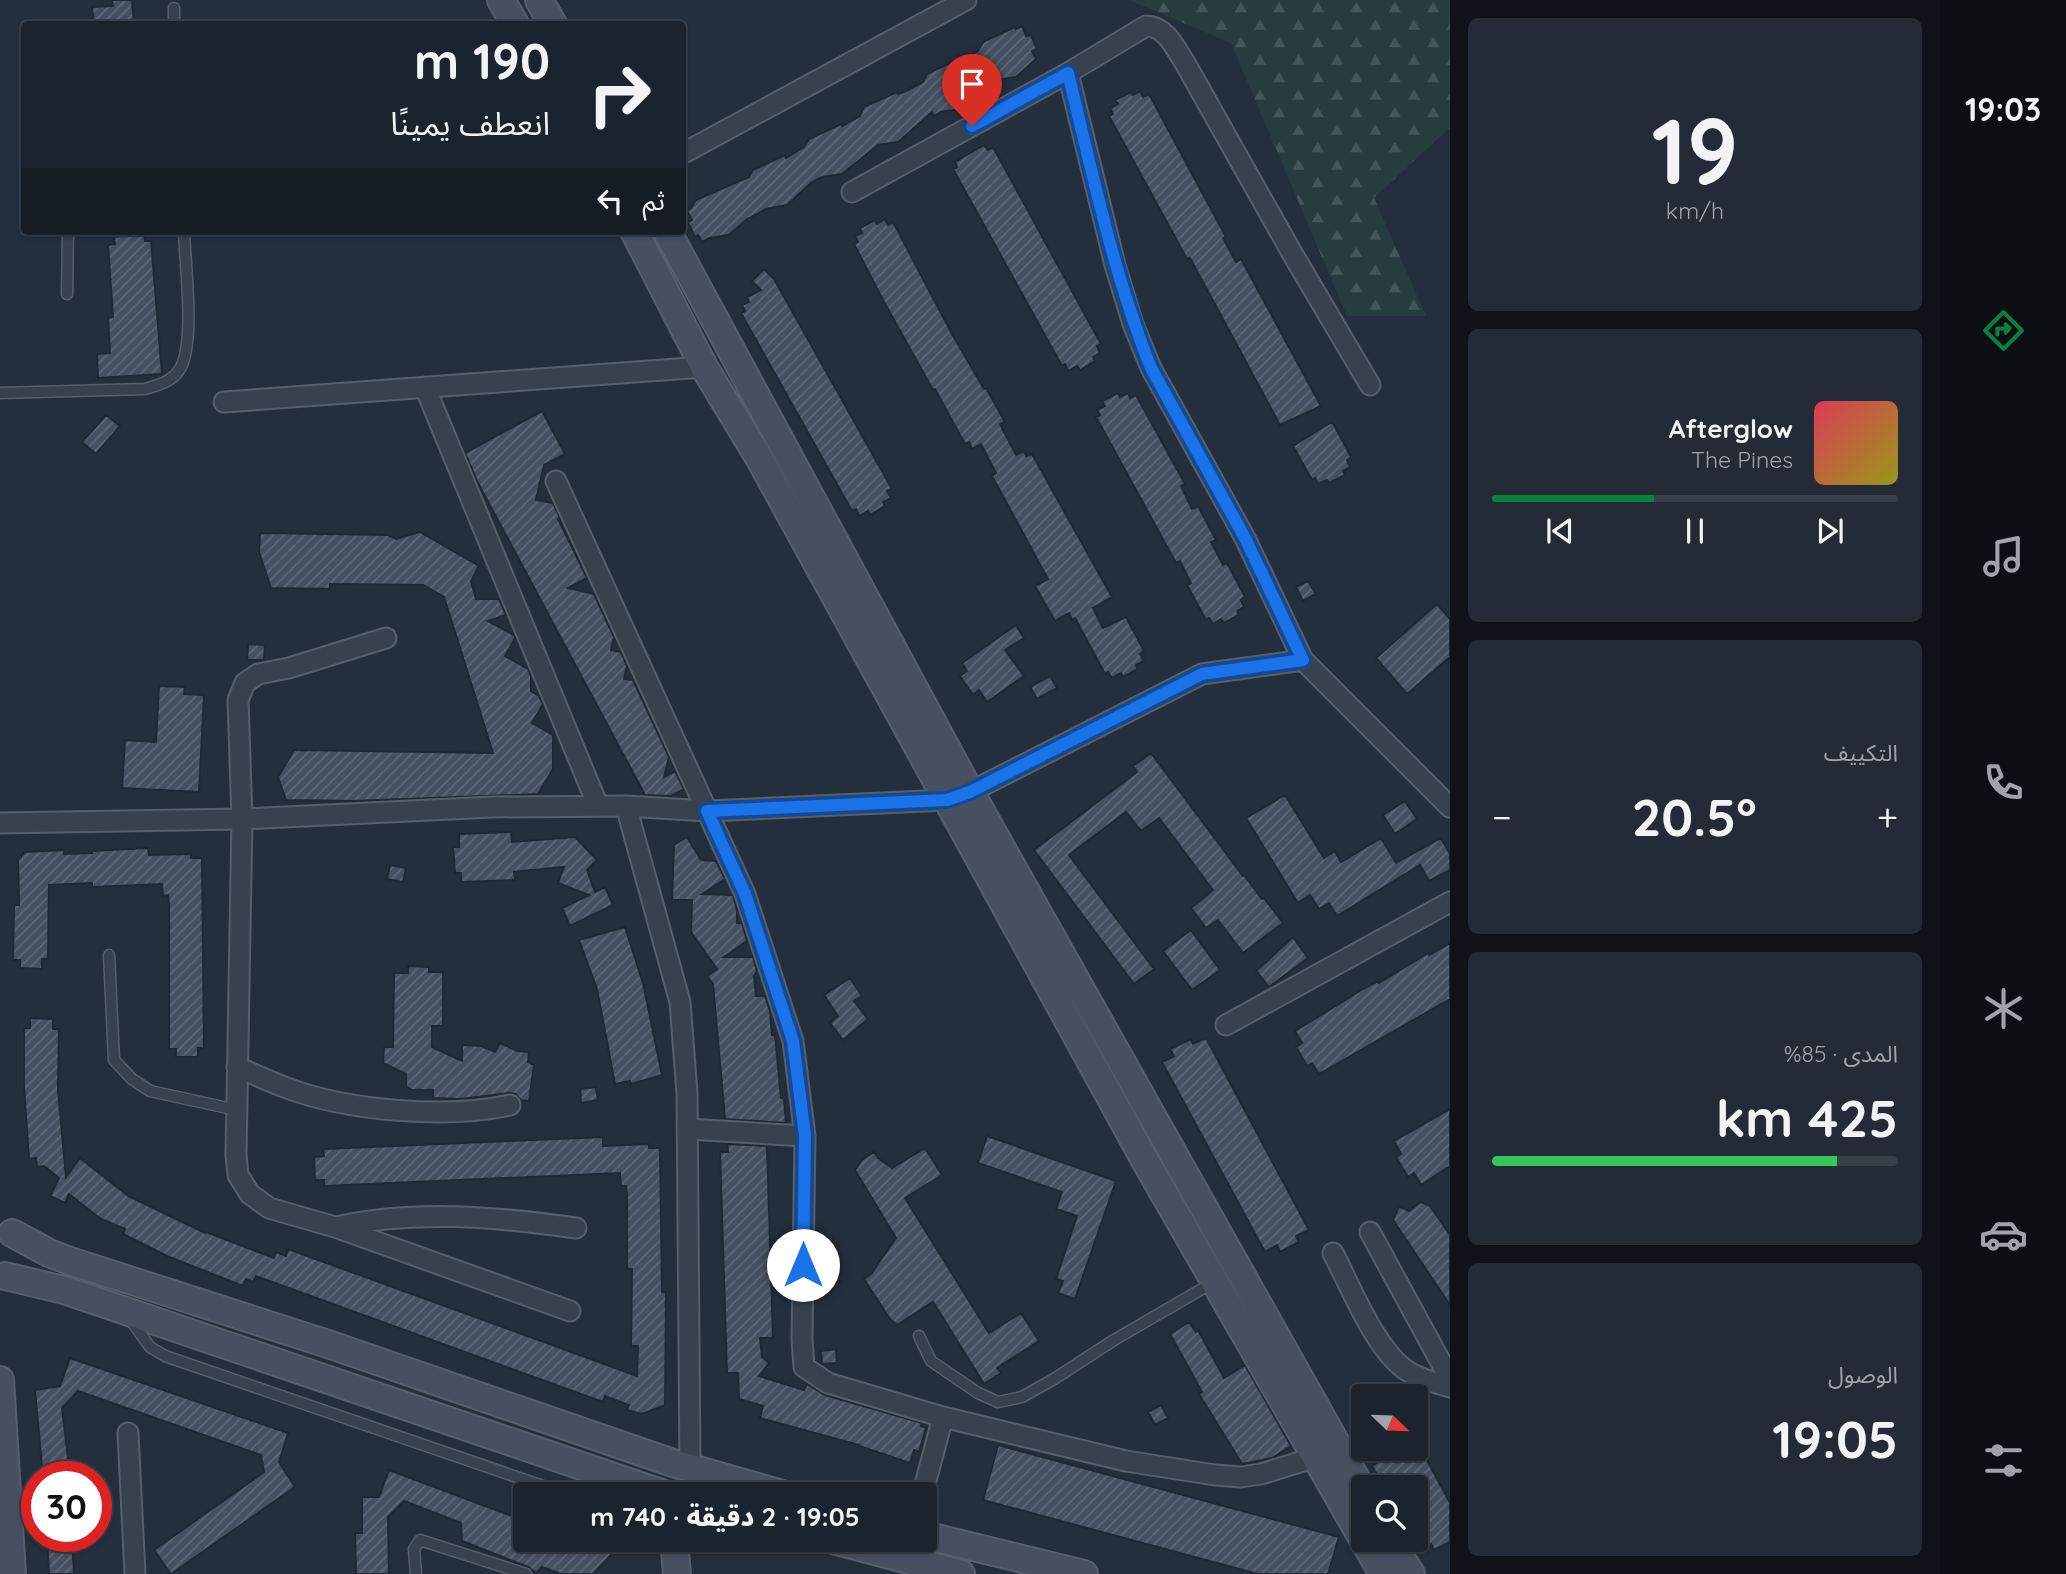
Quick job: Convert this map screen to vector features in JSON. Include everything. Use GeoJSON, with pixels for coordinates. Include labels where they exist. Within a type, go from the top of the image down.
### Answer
{"type":"FeatureCollection","features":[{"type":"Feature","properties":{"kind":"street"},"geometry":{"type":"LineString","coordinates":[[501,0],[513,21]]}},
{"type":"Feature","properties":{"kind":"street"},"geometry":{"type":"LineString","coordinates":[[540,0],[551,21]]}},
{"type":"Feature","properties":{"kind":"street"},"geometry":{"type":"LineString","coordinates":[[686,152],[967,0]]}},
{"type":"Feature","properties":{"kind":"street"},"geometry":{"type":"LineString","coordinates":[[852,192],[1068,73],[1146,26],[1160,29],[1185,63],[1370,385]]}},
{"type":"Feature","properties":{"kind":"street"},"geometry":{"type":"LineString","coordinates":[[1068,73],[1115,265],[1146,357],[1245,538],[1303,660],[1325,685],[1450,807]]}},
{"type":"Feature","properties":{"kind":"street"},"geometry":{"type":"LineString","coordinates":[[636,235],[704,367],[959,796],[1354,1475]]}},
{"type":"Feature","properties":{"kind":"street"},"geometry":{"type":"LineString","coordinates":[[669,235],[1140,1152],[1383,1574]]}},
{"type":"Feature","properties":{"kind":"street"},"geometry":{"type":"LineString","coordinates":[[223,402],[704,367]]}},
{"type":"Feature","properties":{"kind":"street"},"geometry":{"type":"LineString","coordinates":[[425,387],[598,806]]}},
{"type":"Feature","properties":{"kind":"street"},"geometry":{"type":"LineString","coordinates":[[556,481],[745,894],[793,1041],[805,1136],[802,1339],[804,1367],[828,1383],[943,1417],[1126,1461],[1241,1477],[1261,1474],[1316,1457]]}},
{"type":"Feature","properties":{"kind":"street"},"geometry":{"type":"LineString","coordinates":[[386,638],[289,668],[258,674],[245,683],[238,700],[242,819],[236,1155],[238,1175],[250,1194],[269,1208],[335,1227],[570,1311]]}},
{"type":"Feature","properties":{"kind":"street"},"geometry":{"type":"LineString","coordinates":[[0,823],[242,819],[492,807],[626,806],[707,811],[959,796],[1202,674],[1303,660]]}},
{"type":"Feature","properties":{"kind":"street"},"geometry":{"type":"LineString","coordinates":[[626,806],[680,1002],[687,1093],[682,1465],[676,1482]]}},
{"type":"Feature","properties":{"kind":"street"},"geometry":{"type":"LineString","coordinates":[[1226,1025],[1450,902]]}},
{"type":"Feature","properties":{"kind":"street"},"geometry":{"type":"LineString","coordinates":[[237,1067],[289,1089],[342,1102],[421,1112],[494,1109],[510,1105]]}},
{"type":"Feature","properties":{"kind":"street"},"geometry":{"type":"LineString","coordinates":[[688,1129],[805,1136]]}},
{"type":"Feature","properties":{"kind":"street"},"geometry":{"type":"LineString","coordinates":[[335,1227],[361,1221],[434,1217],[517,1220],[576,1228]]}},
{"type":"Feature","properties":{"kind":"street"},"geometry":{"type":"LineString","coordinates":[[6,1226],[40,1249],[70,1261],[328,1344],[682,1465],[741,1482]]}},
{"type":"Feature","properties":{"kind":"street"},"geometry":{"type":"LineString","coordinates":[[2,1278],[12,1267],[16,1255],[6,1226]]}},
{"type":"Feature","properties":{"kind":"street"},"geometry":{"type":"LineString","coordinates":[[1370,1232],[1450,1379]]}},
{"type":"Feature","properties":{"kind":"street"},"geometry":{"type":"LineString","coordinates":[[1333,1253],[1377,1339],[1408,1372],[1450,1387]]}},
{"type":"Feature","properties":{"kind":"street"},"geometry":{"type":"LineString","coordinates":[[2,1278],[64,1290],[628,1482]]}},
{"type":"Feature","properties":{"kind":"street"},"geometry":{"type":"LineString","coordinates":[[0,1380],[12,1574]]}},
{"type":"Feature","properties":{"kind":"street"},"geometry":{"type":"LineString","coordinates":[[926,1482],[943,1417]]}},
{"type":"Feature","properties":{"kind":"street"},"geometry":{"type":"LineString","coordinates":[[128,1433],[135,1574]]}},
{"type":"Feature","properties":{"kind":"street"},"geometry":{"type":"LineString","coordinates":[[937,1538],[1084,1574]]}},
{"type":"Feature","properties":{"kind":"street"},"geometry":{"type":"LineString","coordinates":[[675,1552],[677,1574]]}},
{"type":"Feature","properties":{"kind":"street"},"geometry":{"type":"LineString","coordinates":[[878,1552],[961,1574]]}},
{"type":"Feature","properties":{"kind":"street"},"geometry":{"type":"LineString","coordinates":[[1397,1552],[1411,1574]]}},
{"type":"Feature","properties":{"kind":"lane"},"geometry":{"type":"LineString","coordinates":[[174,8],[174,21]]}},
{"type":"Feature","properties":{"kind":"lane"},"geometry":{"type":"LineString","coordinates":[[67,294],[68,235]]}},
{"type":"Feature","properties":{"kind":"lane"},"geometry":{"type":"LineString","coordinates":[[0,393],[145,389],[167,383],[181,368],[186,351],[188,323],[184,235]]}},
{"type":"Feature","properties":{"kind":"lane"},"geometry":{"type":"LineString","coordinates":[[109,955],[114,1059],[132,1079],[150,1091],[237,1110]]}},
{"type":"Feature","properties":{"kind":"lane"},"geometry":{"type":"LineString","coordinates":[[919,1336],[931,1361],[978,1393],[998,1402],[1022,1396],[1054,1380],[1114,1340],[1214,1282]]}},
{"type":"Feature","properties":{"kind":"lane"},"geometry":{"type":"LineString","coordinates":[[123,1310],[150,1347],[165,1356],[531,1482]]}},
{"type":"Feature","properties":{"kind":"lane"},"geometry":{"type":"LineString","coordinates":[[601,1482],[610,1476]]}},
{"type":"Feature","properties":{"kind":"lane"},"geometry":{"type":"LineString","coordinates":[[416,1574],[414,1549],[420,1541],[526,1574]]}},
{"type":"Feature","properties":{"kind":"green space"},"geometry":{"type":"Polygon","coordinates":[[[1129,0],[1450,0],[1450,129],[1374,198],[1426,316],[1347,316],[1231,43],[1129,0]]]}},
{"type":"Feature","properties":{"kind":"building"},"geometry":{"type":"Polygon","coordinates":[[[112,0],[132,0],[134,21],[94,21],[92,7],[113,6],[112,0]]]}},
{"type":"Feature","properties":{"kind":"building"},"geometry":{"type":"Polygon","coordinates":[[[1022,26],[1026,36],[1031,35],[1037,49],[1032,51],[1036,59],[1016,77],[996,80],[989,84],[960,109],[934,116],[932,112],[898,142],[878,145],[842,174],[822,177],[812,182],[787,205],[766,209],[747,219],[729,235],[709,238],[702,242],[698,235],[695,237],[688,222],[692,220],[687,211],[696,200],[749,177],[753,170],[785,155],[786,158],[804,147],[809,139],[860,116],[864,107],[897,92],[904,92],[923,82],[927,74],[960,58],[961,61],[978,51],[983,42],[1022,26]]]}},
{"type":"Feature","properties":{"kind":"building"},"geometry":{"type":"Polygon","coordinates":[[[1140,91],[1143,97],[1149,94],[1226,237],[1223,238],[1236,262],[1241,259],[1321,406],[1280,425],[1190,258],[1187,259],[1109,116],[1113,114],[1110,108],[1118,104],[1115,100],[1131,92],[1133,95],[1140,91]]]}},
{"type":"Feature","properties":{"kind":"building"},"geometry":{"type":"Polygon","coordinates":[[[984,145],[988,150],[993,147],[1101,344],[1097,346],[1100,353],[1093,357],[1095,361],[1080,370],[1077,366],[1068,371],[1065,364],[1062,366],[953,169],[957,167],[955,162],[984,145]]]}},
{"type":"Feature","properties":{"kind":"building"},"geometry":{"type":"Polygon","coordinates":[[[885,219],[888,225],[893,222],[952,334],[1005,422],[1000,424],[1016,455],[1024,451],[1026,456],[1032,454],[1112,597],[1093,608],[1103,628],[1126,617],[1144,651],[1140,654],[1144,661],[1136,665],[1138,669],[1123,677],[1121,673],[1112,678],[1108,672],[1105,674],[1075,618],[1072,620],[1069,613],[1055,621],[1035,586],[1048,579],[992,476],[996,473],[981,444],[972,449],[969,442],[965,444],[854,244],[858,242],[855,236],[862,233],[860,228],[875,220],[877,224],[885,219]]]}},
{"type":"Feature","properties":{"kind":"building"},"geometry":{"type":"Polygon","coordinates":[[[144,235],[145,241],[151,241],[162,374],[98,378],[97,354],[110,353],[108,318],[113,317],[108,245],[115,244],[114,237],[144,235]]]}},
{"type":"Feature","properties":{"kind":"building"},"geometry":{"type":"Polygon","coordinates":[[[764,269],[774,279],[892,489],[887,491],[891,498],[883,502],[885,506],[870,515],[868,511],[859,516],[856,509],[852,511],[741,313],[745,311],[742,305],[749,302],[747,297],[761,290],[752,281],[764,269]]]}},
{"type":"Feature","properties":{"kind":"building"},"geometry":{"type":"Polygon","coordinates":[[[1118,393],[1120,397],[1128,393],[1130,398],[1136,395],[1185,484],[1181,486],[1192,509],[1198,506],[1216,540],[1211,542],[1223,565],[1227,563],[1245,597],[1241,600],[1244,607],[1237,611],[1239,615],[1224,623],[1221,619],[1213,624],[1209,618],[1206,620],[1187,585],[1191,583],[1180,561],[1176,563],[1096,417],[1100,415],[1097,410],[1105,406],[1102,401],[1118,393]]]}},
{"type":"Feature","properties":{"kind":"building"},"geometry":{"type":"Polygon","coordinates":[[[542,411],[565,454],[544,465],[536,500],[553,503],[587,578],[568,588],[594,594],[614,637],[611,650],[621,652],[627,666],[624,679],[633,680],[669,757],[664,777],[675,771],[684,789],[671,796],[645,795],[477,481],[465,453],[542,411]]]}},
{"type":"Feature","properties":{"kind":"building"},"geometry":{"type":"Polygon","coordinates":[[[106,415],[120,426],[96,454],[82,442],[106,415]]]}},
{"type":"Feature","properties":{"kind":"building"},"geometry":{"type":"Polygon","coordinates":[[[1333,423],[1351,457],[1347,460],[1350,467],[1343,471],[1345,475],[1329,483],[1327,480],[1318,484],[1315,478],[1312,480],[1293,446],[1333,423]]]}},
{"type":"Feature","properties":{"kind":"building"},"geometry":{"type":"Polygon","coordinates":[[[420,532],[479,566],[471,581],[476,599],[499,599],[506,615],[488,621],[514,635],[515,638],[505,656],[528,669],[531,691],[539,696],[543,704],[532,723],[553,735],[553,769],[538,794],[352,801],[286,800],[278,777],[294,750],[493,753],[444,597],[423,585],[330,584],[330,589],[271,588],[259,552],[260,533],[388,535],[396,539],[420,532]]]}},
{"type":"Feature","properties":{"kind":"building"},"geometry":{"type":"Polygon","coordinates":[[[1308,581],[1316,594],[1303,601],[1296,587],[1308,581]]]}},
{"type":"Feature","properties":{"kind":"building"},"geometry":{"type":"Polygon","coordinates":[[[1437,604],[1450,619],[1450,657],[1407,694],[1376,658],[1437,604]]]}},
{"type":"Feature","properties":{"kind":"building"},"geometry":{"type":"Polygon","coordinates":[[[1016,625],[1024,638],[1005,650],[1024,676],[987,702],[979,690],[973,695],[960,676],[967,671],[962,663],[1016,625]]]}},
{"type":"Feature","properties":{"kind":"building"},"geometry":{"type":"Polygon","coordinates":[[[248,644],[265,645],[264,660],[247,660],[248,644]]]}},
{"type":"Feature","properties":{"kind":"building"},"geometry":{"type":"Polygon","coordinates":[[[1050,676],[1057,688],[1037,699],[1030,687],[1050,676]]]}},
{"type":"Feature","properties":{"kind":"building"},"geometry":{"type":"Polygon","coordinates":[[[159,686],[185,687],[184,694],[204,695],[199,792],[122,788],[125,740],[156,742],[159,686]]]}},
{"type":"Feature","properties":{"kind":"building"},"geometry":{"type":"Polygon","coordinates":[[[1151,753],[1243,876],[1283,923],[1243,953],[1218,920],[1206,928],[1191,908],[1213,890],[1159,818],[1141,831],[1126,812],[1069,855],[1154,969],[1134,984],[1034,850],[1137,772],[1133,766],[1151,753]]]}},
{"type":"Feature","properties":{"kind":"building"},"geometry":{"type":"Polygon","coordinates":[[[1285,795],[1324,858],[1335,851],[1341,862],[1381,838],[1396,863],[1441,838],[1450,854],[1450,870],[1429,881],[1420,865],[1337,916],[1329,903],[1319,909],[1310,895],[1298,903],[1246,818],[1285,795]]]}},
{"type":"Feature","properties":{"kind":"building"},"geometry":{"type":"Polygon","coordinates":[[[1405,801],[1417,819],[1395,834],[1383,815],[1405,801]]]}},
{"type":"Feature","properties":{"kind":"building"},"geometry":{"type":"Polygon","coordinates":[[[511,832],[512,842],[575,837],[597,860],[587,870],[595,892],[605,887],[613,905],[570,926],[562,908],[589,895],[558,883],[564,867],[514,872],[515,880],[461,882],[461,873],[455,873],[453,847],[459,847],[459,834],[511,832]]]}},
{"type":"Feature","properties":{"kind":"building"},"geometry":{"type":"Polygon","coordinates":[[[687,837],[701,860],[716,861],[725,879],[702,894],[732,895],[734,898],[737,923],[742,923],[747,941],[724,957],[753,957],[757,971],[754,976],[756,996],[765,996],[770,1011],[772,1035],[775,1035],[786,1123],[725,1119],[713,984],[707,976],[717,969],[691,932],[692,900],[672,900],[674,845],[687,837]]]}},
{"type":"Feature","properties":{"kind":"building"},"geometry":{"type":"Polygon","coordinates":[[[148,848],[149,855],[191,854],[191,858],[202,858],[204,1048],[198,1048],[198,1057],[176,1057],[176,1049],[169,1049],[169,904],[168,895],[163,896],[162,884],[92,887],[92,883],[49,885],[48,959],[42,959],[42,969],[20,968],[20,960],[13,960],[14,905],[19,905],[18,860],[25,852],[64,850],[64,854],[148,848]]]}},
{"type":"Feature","properties":{"kind":"building"},"geometry":{"type":"Polygon","coordinates":[[[390,865],[406,868],[403,882],[387,879],[390,865]]]}},
{"type":"Feature","properties":{"kind":"building"},"geometry":{"type":"Polygon","coordinates":[[[625,927],[643,983],[662,1075],[631,1084],[630,1081],[615,1084],[597,989],[579,940],[625,927]]]}},
{"type":"Feature","properties":{"kind":"building"},"geometry":{"type":"Polygon","coordinates":[[[1191,930],[1220,970],[1192,990],[1163,951],[1191,930]]]}},
{"type":"Feature","properties":{"kind":"building"},"geometry":{"type":"Polygon","coordinates":[[[1293,937],[1308,958],[1269,987],[1256,971],[1293,937]]]}},
{"type":"Feature","properties":{"kind":"building"},"geometry":{"type":"Polygon","coordinates":[[[1450,943],[1450,999],[1319,1074],[1312,1063],[1307,1066],[1296,1047],[1302,1043],[1295,1031],[1363,989],[1378,981],[1379,983],[1450,943]]]}},
{"type":"Feature","properties":{"kind":"building"},"geometry":{"type":"Polygon","coordinates":[[[408,966],[429,967],[429,972],[443,972],[443,1026],[432,1026],[432,1047],[462,1061],[462,1045],[481,1046],[495,1052],[500,1043],[517,1051],[529,1052],[528,1062],[534,1065],[529,1101],[509,1093],[461,1099],[433,1098],[433,1090],[412,1090],[406,1087],[406,1074],[383,1063],[384,1047],[393,1047],[394,973],[408,973],[408,966]]]}},
{"type":"Feature","properties":{"kind":"building"},"geometry":{"type":"Polygon","coordinates":[[[850,978],[862,996],[854,1001],[868,1019],[843,1040],[830,1023],[838,1016],[824,995],[850,978]]]}},
{"type":"Feature","properties":{"kind":"building"},"geometry":{"type":"Polygon","coordinates":[[[30,1018],[53,1019],[53,1029],[59,1029],[58,1090],[66,1177],[80,1158],[128,1196],[205,1233],[274,1258],[276,1252],[286,1256],[288,1249],[637,1376],[638,1346],[631,1346],[632,1269],[627,1269],[627,1195],[626,1186],[621,1186],[620,1173],[324,1186],[324,1180],[315,1180],[314,1157],[324,1156],[323,1149],[603,1137],[603,1146],[649,1144],[649,1148],[660,1148],[662,1292],[666,1292],[665,1405],[642,1414],[627,1410],[629,1405],[605,1396],[603,1402],[256,1276],[253,1282],[246,1279],[243,1286],[167,1256],[123,1234],[125,1229],[101,1219],[69,1194],[65,1203],[50,1196],[59,1178],[44,1166],[37,1167],[36,1158],[29,1159],[24,1087],[24,1028],[30,1028],[30,1018]]]}},
{"type":"Feature","properties":{"kind":"building"},"geometry":{"type":"Polygon","coordinates":[[[1206,1038],[1309,1230],[1296,1236],[1299,1242],[1280,1252],[1277,1245],[1265,1252],[1162,1062],[1174,1056],[1170,1049],[1191,1039],[1193,1044],[1206,1038]]]}},
{"type":"Feature","properties":{"kind":"building"},"geometry":{"type":"Polygon","coordinates":[[[596,1087],[598,1100],[581,1103],[580,1089],[596,1087]]]}},
{"type":"Feature","properties":{"kind":"building"},"geometry":{"type":"Polygon","coordinates":[[[1450,1109],[1450,1166],[1421,1185],[1414,1173],[1408,1177],[1396,1157],[1401,1154],[1394,1141],[1450,1109]]]}},
{"type":"Feature","properties":{"kind":"building"},"geometry":{"type":"Polygon","coordinates":[[[987,1136],[1116,1181],[1075,1299],[1058,1293],[1063,1281],[1056,1279],[1077,1216],[1056,1209],[1062,1192],[978,1163],[987,1136]]]}},
{"type":"Feature","properties":{"kind":"building"},"geometry":{"type":"Polygon","coordinates":[[[727,1144],[767,1146],[773,1338],[760,1338],[762,1357],[769,1363],[759,1376],[804,1390],[807,1384],[825,1395],[922,1423],[921,1426],[926,1428],[919,1452],[914,1450],[910,1463],[859,1445],[760,1418],[763,1406],[739,1399],[738,1373],[727,1373],[720,1152],[728,1152],[727,1144]]]}},
{"type":"Feature","properties":{"kind":"building"},"geometry":{"type":"Polygon","coordinates":[[[925,1148],[942,1175],[905,1198],[989,1333],[1021,1313],[1039,1341],[997,1368],[1001,1373],[984,1384],[933,1302],[897,1325],[890,1319],[864,1279],[871,1274],[896,1238],[855,1170],[862,1160],[874,1152],[892,1168],[925,1148]]]}},
{"type":"Feature","properties":{"kind":"building"},"geometry":{"type":"Polygon","coordinates":[[[1421,1202],[1430,1206],[1450,1235],[1450,1305],[1393,1220],[1399,1206],[1409,1211],[1421,1202]]]}},
{"type":"Feature","properties":{"kind":"building"},"geometry":{"type":"Polygon","coordinates":[[[1189,1322],[1196,1332],[1198,1330],[1224,1378],[1245,1365],[1291,1446],[1272,1458],[1242,1464],[1199,1394],[1202,1392],[1170,1334],[1189,1322]]]}},
{"type":"Feature","properties":{"kind":"building"},"geometry":{"type":"Polygon","coordinates":[[[836,1349],[837,1363],[822,1364],[821,1351],[836,1349]]]}},
{"type":"Feature","properties":{"kind":"building"},"geometry":{"type":"Polygon","coordinates":[[[70,1358],[288,1433],[279,1462],[295,1487],[171,1574],[154,1550],[264,1472],[261,1455],[78,1391],[62,1408],[68,1461],[41,1461],[35,1390],[60,1386],[70,1358]]]}},
{"type":"Feature","properties":{"kind":"building"},"geometry":{"type":"Polygon","coordinates":[[[1161,1405],[1168,1418],[1155,1425],[1148,1412],[1161,1405]]]}},
{"type":"Feature","properties":{"kind":"building"},"geometry":{"type":"Polygon","coordinates":[[[998,1445],[1339,1537],[1328,1574],[1258,1574],[983,1500],[998,1445]]]}},
{"type":"Feature","properties":{"kind":"building"},"geometry":{"type":"Polygon","coordinates":[[[1380,1461],[1427,1461],[1450,1503],[1450,1542],[1434,1550],[1431,1544],[1428,1546],[1428,1475],[1377,1475],[1372,1466],[1380,1461]]]}},
{"type":"Feature","properties":{"kind":"building"},"geometry":{"type":"Polygon","coordinates":[[[389,1470],[513,1516],[513,1552],[612,1554],[593,1574],[561,1574],[542,1567],[536,1573],[528,1567],[462,1541],[461,1523],[404,1501],[388,1517],[389,1574],[356,1574],[355,1533],[362,1533],[362,1497],[379,1497],[389,1470]]]}},
{"type":"Feature","properties":{"kind":"building"},"geometry":{"type":"Polygon","coordinates":[[[48,1552],[73,1552],[74,1574],[49,1574],[48,1552]]]}},
{"type":"Feature","properties":{"kind":"route"},"geometry":{"type":"LineString","coordinates":[[803,1265],[805,1136],[793,1041],[745,894],[707,811],[947,800],[970,792],[1202,674],[1303,660],[1245,538],[1151,368],[1133,324],[1115,265],[1068,73],[972,126]]}}]}
